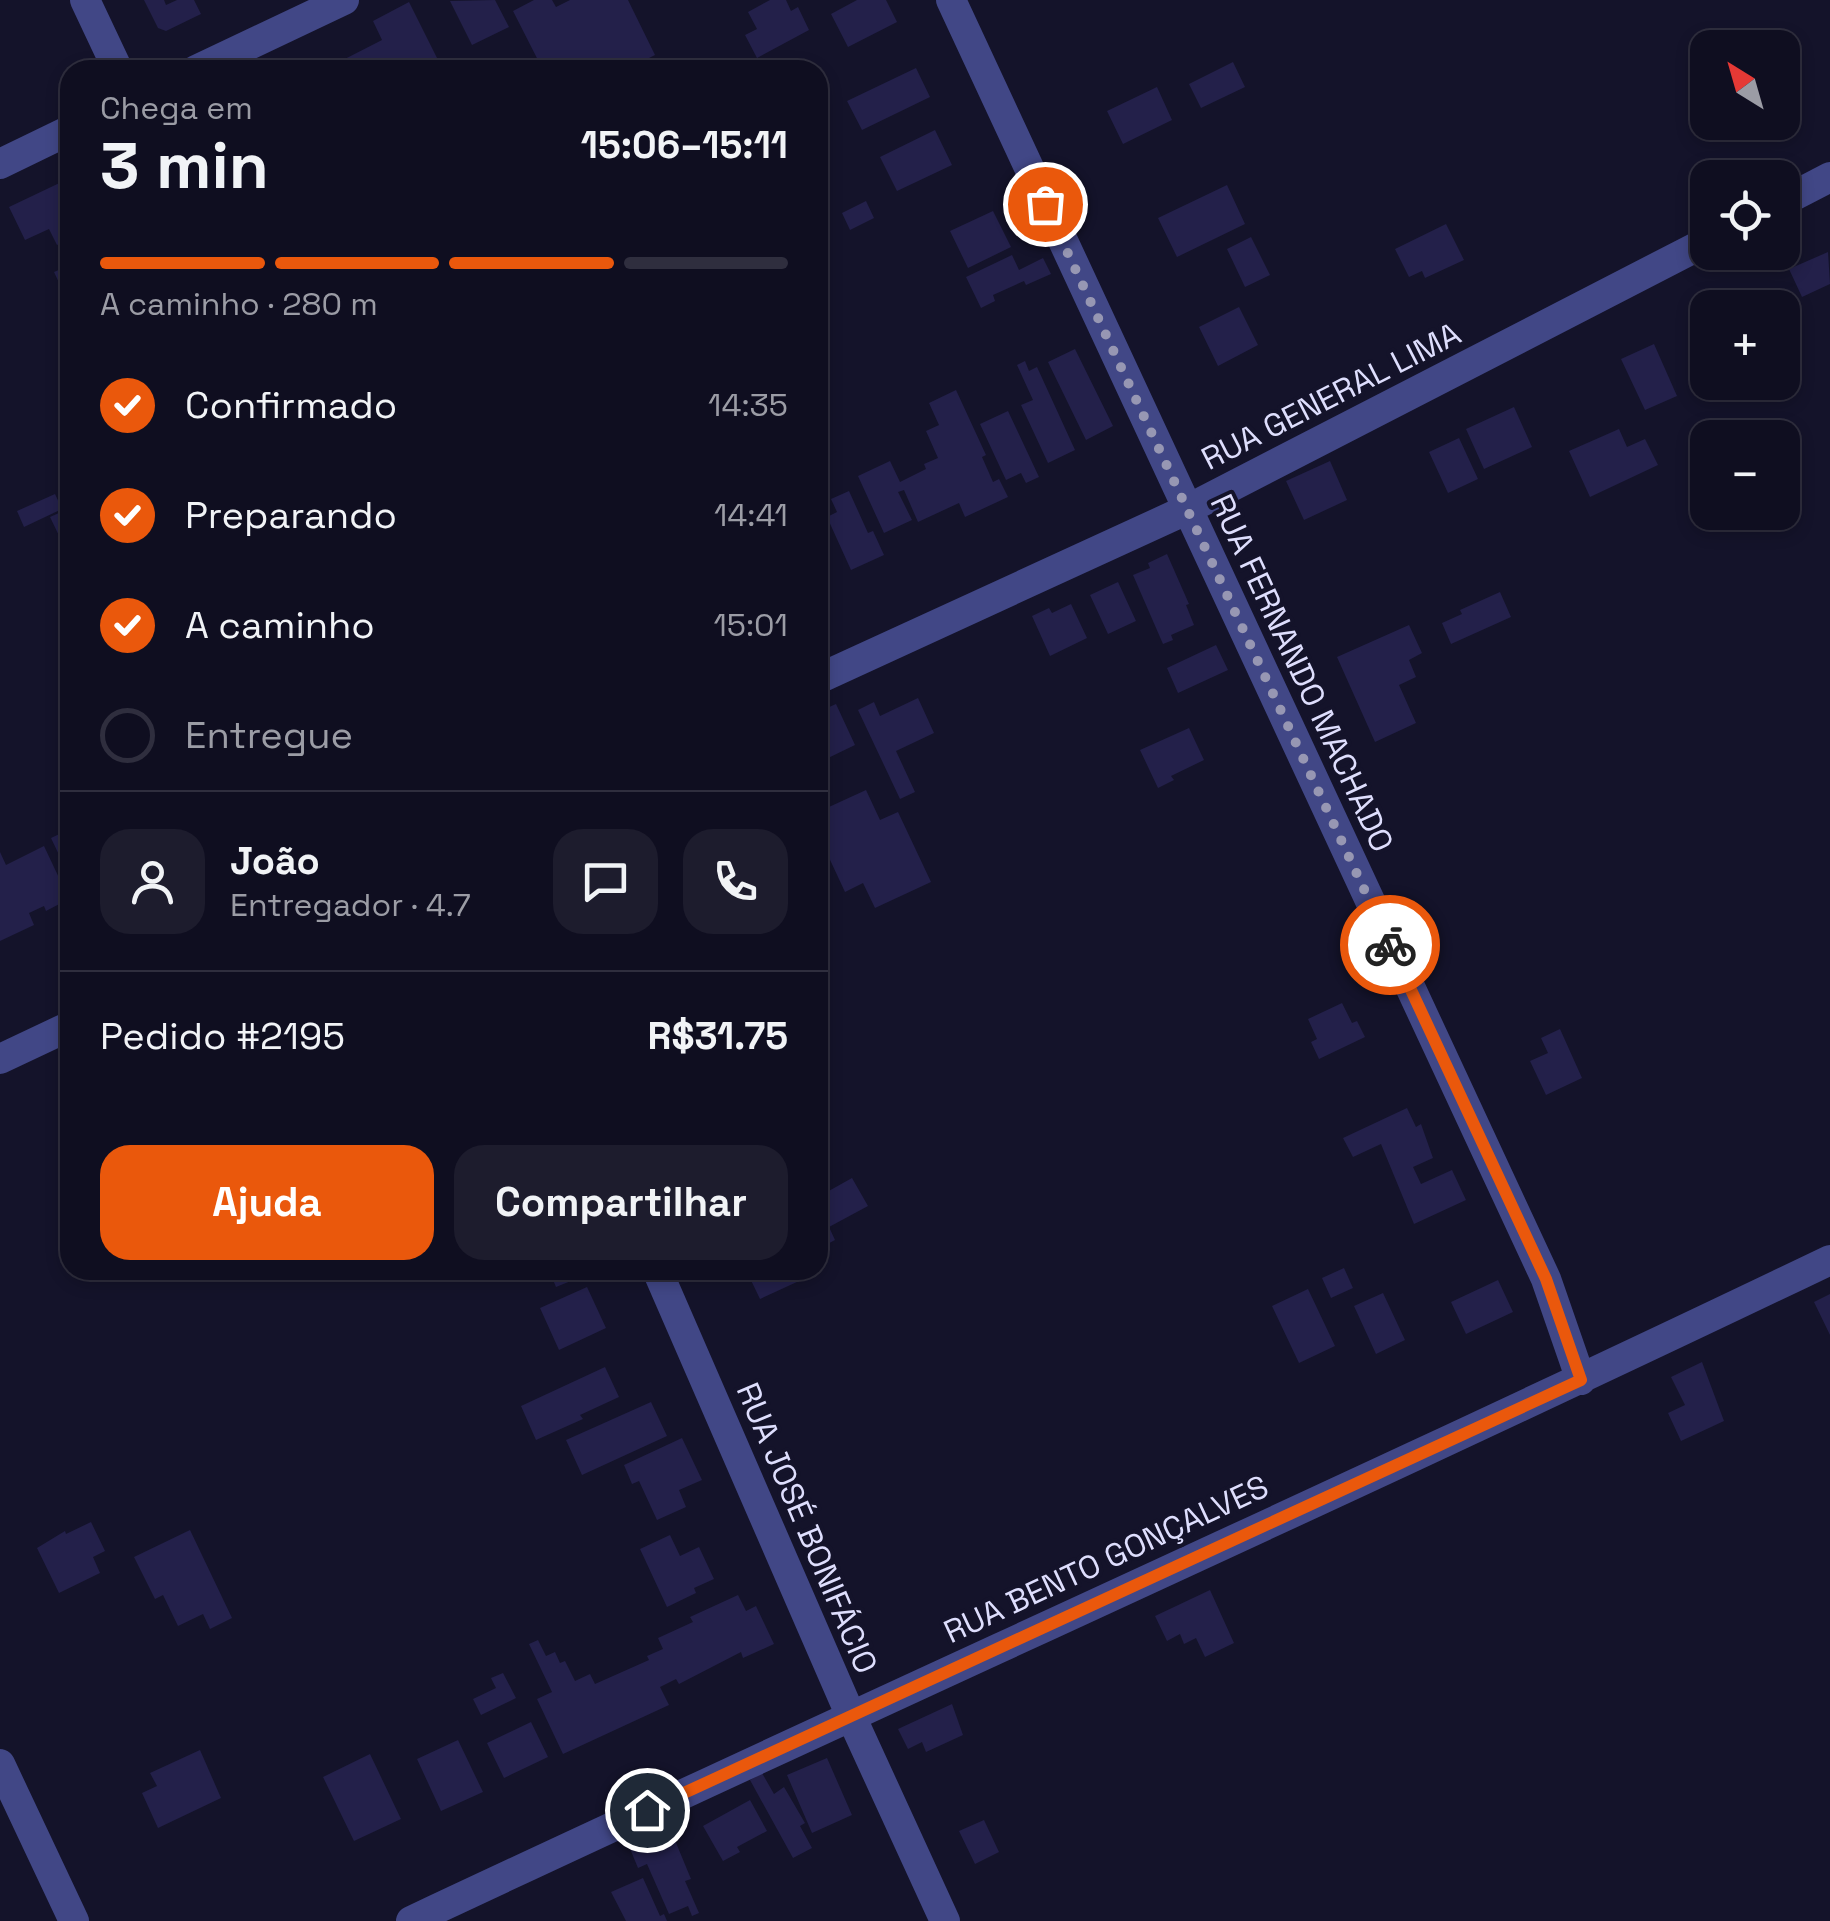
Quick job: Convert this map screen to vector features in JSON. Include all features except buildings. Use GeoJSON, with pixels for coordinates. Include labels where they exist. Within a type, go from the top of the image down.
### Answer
{"type":"FeatureCollection","features":[{"type":"Feature","properties":{"kind":"street"},"geometry":{"type":"LineString","coordinates":[[85,0],[113,60]]}},
{"type":"Feature","properties":{"kind":"street"},"geometry":{"type":"LineString","coordinates":[[217,60],[344,0]]}},
{"type":"Feature","properties":{"kind":"street","name":"RUA FERNANDO MACHADO"},"geometry":{"type":"LineString","coordinates":[[950,0],[1546,1279],[1581,1380]]}},
{"type":"Feature","properties":{"kind":"street"},"geometry":{"type":"LineString","coordinates":[[0,164],[60,135]]}},
{"type":"Feature","properties":{"kind":"street"},"geometry":{"type":"LineString","coordinates":[[1800,193],[1830,177]]}},
{"type":"Feature","properties":{"kind":"street","name":"RUA GENERAL LIMA"},"geometry":{"type":"LineString","coordinates":[[828,674],[1186,510],[1690,249]]}},
{"type":"Feature","properties":{"kind":"street"},"geometry":{"type":"LineString","coordinates":[[0,1059],[60,1031]]}},
{"type":"Feature","properties":{"kind":"street","name":"RUA BENTO GONÇALVES"},"geometry":{"type":"LineString","coordinates":[[410,1921],[850,1714],[1581,1380],[1830,1260]]}},
{"type":"Feature","properties":{"kind":"street","name":"RUA JOSÉ BONIFÁCIO"},"geometry":{"type":"LineString","coordinates":[[661,1280],[850,1714],[945,1921]]}},
{"type":"Feature","properties":{"kind":"street"},"geometry":{"type":"LineString","coordinates":[[0,1764],[74,1921]]}},
{"type":"Feature","properties":{"kind":"way so far"},"geometry":{"type":"LineString","coordinates":[[1045,204],[1390,945]]}},
{"type":"Feature","properties":{"kind":"route"},"geometry":{"type":"LineString","coordinates":[[647,1810],[1581,1380],[1546,1279],[1390,945]]}}]}
